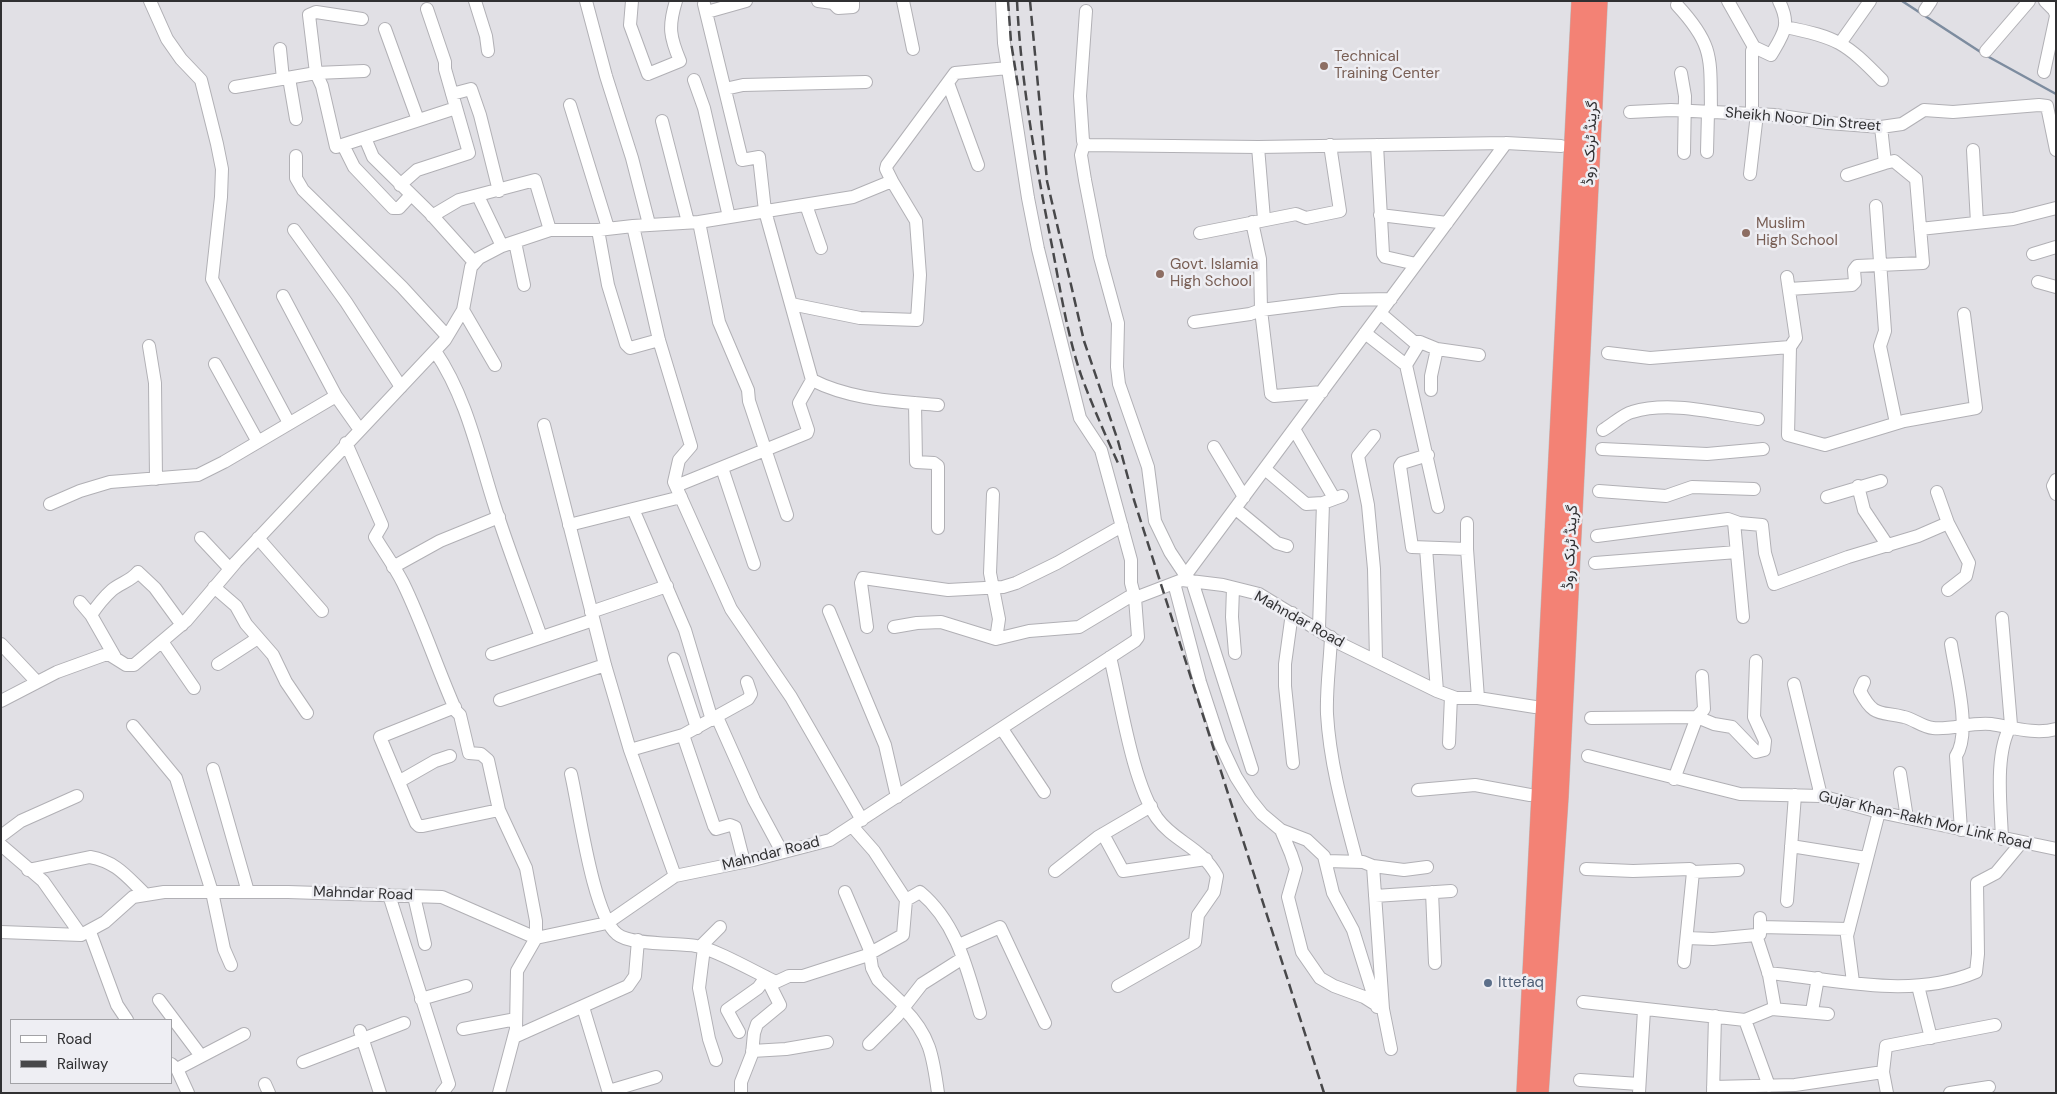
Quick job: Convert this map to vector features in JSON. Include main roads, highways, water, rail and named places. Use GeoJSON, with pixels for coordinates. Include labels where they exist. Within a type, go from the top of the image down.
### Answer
{"type":"FeatureCollection","features":[{"type":"Feature","properties":{"kind":"highway","name":"گرینڈ ٹرنک روڈ"},"geometry":{"type":"LineString","coordinates":[[1526,1093],[1543,795],[1580,1]]}},
{"type":"Feature","properties":{"kind":"highway","name":"گرینڈ ٹرنک روڈ"},"geometry":{"type":"LineString","coordinates":[[1539,1093],[1543,795],[1598,1]]}},
{"type":"Feature","properties":{"kind":"waterway"},"geometry":{"type":"LineString","coordinates":[[1902,1],[1982,53]]}},
{"type":"Feature","properties":{"kind":"waterway"},"geometry":{"type":"LineString","coordinates":[[1987,56],[2056,94]]}},
{"type":"Feature","properties":{"kind":"railway"},"geometry":{"type":"LineString","coordinates":[[1008,1],[1011,42],[1018,86]]}},
{"type":"Feature","properties":{"kind":"railway"},"geometry":{"type":"LineString","coordinates":[[1017,1],[1030,124],[1068,327],[1081,375],[1118,463]]}},
{"type":"Feature","properties":{"kind":"railway"},"geometry":{"type":"LineString","coordinates":[[1030,1],[1047,181],[1084,341],[1118,441],[1134,500],[1324,1093]]}},
{"type":"Feature","properties":{"kind":"place","name":"Technical Training Center"},"geometry":{"type":"Point","coordinates":[1324,66]}},
{"type":"Feature","properties":{"kind":"place","name":"Muslim High School"},"geometry":{"type":"Point","coordinates":[1746,233]}},
{"type":"Feature","properties":{"kind":"place","name":"Govt. Islamia High School"},"geometry":{"type":"Point","coordinates":[1160,274]}},
{"type":"Feature","properties":{"kind":"place","name":"Ittefaq"},"geometry":{"type":"Point","coordinates":[1488,983]}}]}
